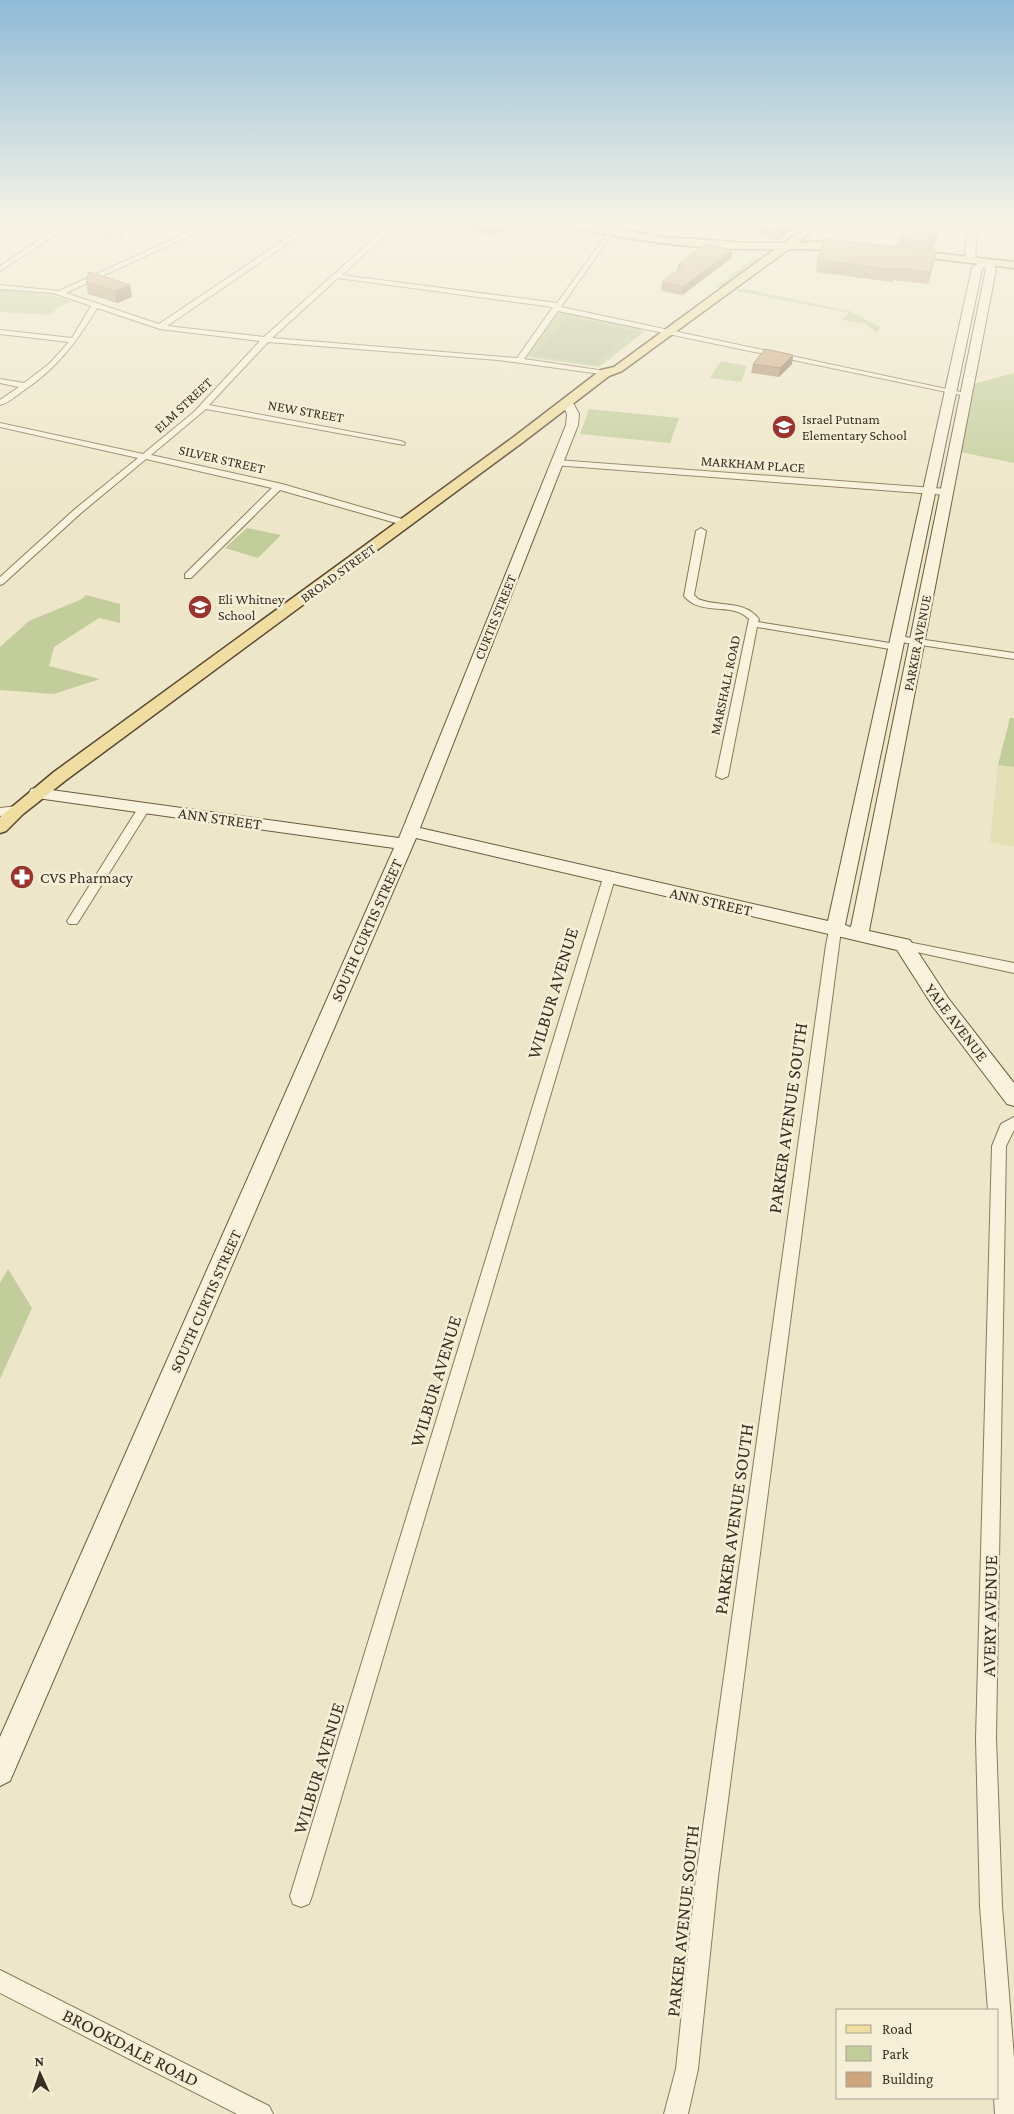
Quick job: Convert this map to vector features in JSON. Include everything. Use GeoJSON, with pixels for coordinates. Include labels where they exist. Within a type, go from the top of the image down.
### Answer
{"type":"FeatureCollection","features":[{"type":"Feature","properties":{"kind":"main road","name":"BROAD STREET"},"geometry":{"type":"LineString","coordinates":[[605,373],[606,366],[667,319]]}},
{"type":"Feature","properties":{"kind":"main road","name":"BROAD STREET"},"geometry":{"type":"LineString","coordinates":[[0,827],[8,811],[37,794],[568,403],[605,373],[618,369],[687,319]]}},
{"type":"Feature","properties":{"kind":"main road"},"geometry":{"type":"LineString","coordinates":[[546,419],[559,418],[573,421]]}},
{"type":"Feature","properties":{"kind":"street"},"geometry":{"type":"LineString","coordinates":[[0,403],[26,386],[59,358],[74,340],[87,319]]}},
{"type":"Feature","properties":{"kind":"street"},"geometry":{"type":"LineString","coordinates":[[135,319],[160,327],[265,340],[519,360],[605,373]]}},
{"type":"Feature","properties":{"kind":"street"},"geometry":{"type":"LineString","coordinates":[[160,327],[172,319]]}},
{"type":"Feature","properties":{"kind":"street","name":"ELM STREET"},"geometry":{"type":"LineString","coordinates":[[0,582],[57,529],[205,407],[265,340],[289,319]]}},
{"type":"Feature","properties":{"kind":"street"},"geometry":{"type":"LineString","coordinates":[[519,360],[549,319]]}},
{"type":"Feature","properties":{"kind":"street"},"geometry":{"type":"LineString","coordinates":[[608,319],[966,394]]}},
{"type":"Feature","properties":{"kind":"street","name":"PARKER AVENUE"},"geometry":{"type":"LineString","coordinates":[[836,930],[951,392],[976,319]]}},
{"type":"Feature","properties":{"kind":"street"},"geometry":{"type":"LineString","coordinates":[[0,332],[74,340]]}},
{"type":"Feature","properties":{"kind":"street","name":"PARKER AVENUE"},"geometry":{"type":"LineString","coordinates":[[859,935],[966,394],[970,339]]}},
{"type":"Feature","properties":{"kind":"street"},"geometry":{"type":"LineString","coordinates":[[0,381],[26,386]]}},
{"type":"Feature","properties":{"kind":"street"},"geometry":{"type":"LineString","coordinates":[[568,403],[573,421]]}},
{"type":"Feature","properties":{"kind":"street","name":"NEW STREET"},"geometry":{"type":"LineString","coordinates":[[205,407],[401,443]]}},
{"type":"Feature","properties":{"kind":"street","name":"CURTIS STREET"},"geometry":{"type":"LineString","coordinates":[[407,837],[573,421]]}},
{"type":"Feature","properties":{"kind":"street","name":"SILVER STREET"},"geometry":{"type":"LineString","coordinates":[[0,425],[279,486],[406,523]]}},
{"type":"Feature","properties":{"kind":"street"},"geometry":{"type":"LineString","coordinates":[[942,434],[958,436]]}},
{"type":"Feature","properties":{"kind":"street","name":"MARKHAM PLACE"},"geometry":{"type":"LineString","coordinates":[[557,463],[947,492]]}},
{"type":"Feature","properties":{"kind":"street"},"geometry":{"type":"LineString","coordinates":[[188,576],[279,486]]}},
{"type":"Feature","properties":{"kind":"street"},"geometry":{"type":"LineString","coordinates":[[701,531],[690,596],[697,603],[747,610],[754,619],[754,624]]}},
{"type":"Feature","properties":{"kind":"street"},"geometry":{"type":"LineString","coordinates":[[916,559],[933,562]]}},
{"type":"Feature","properties":{"kind":"street","name":"MARSHALL ROAD"},"geometry":{"type":"LineString","coordinates":[[722,776],[748,642],[754,624],[897,643],[918,642],[1014,656]]}},
{"type":"Feature","properties":{"kind":"street"},"geometry":{"type":"LineString","coordinates":[[881,720],[901,723]]}},
{"type":"Feature","properties":{"kind":"street","name":"ANN STREET"},"geometry":{"type":"LineString","coordinates":[[37,794],[144,808],[407,837],[609,878],[903,945],[1014,968]]}},
{"type":"Feature","properties":{"kind":"street"},"geometry":{"type":"LineString","coordinates":[[73,922],[144,808]]}},
{"type":"Feature","properties":{"kind":"street"},"geometry":{"type":"LineString","coordinates":[[861,811],[883,815]]}},
{"type":"Feature","properties":{"kind":"street","name":"SOUTH CURTIS STREET"},"geometry":{"type":"LineString","coordinates":[[0,1771],[407,837]]}},
{"type":"Feature","properties":{"kind":"street","name":"WILBUR AVENUE"},"geometry":{"type":"LineString","coordinates":[[301,1896],[609,878]]}},
{"type":"Feature","properties":{"kind":"street","name":"PARKER AVENUE SOUTH"},"geometry":{"type":"LineString","coordinates":[[676,2114],[687,2069],[708,1868],[832,945],[836,930]]}},
{"type":"Feature","properties":{"kind":"street","name":"YALE AVENUE"},"geometry":{"type":"LineString","coordinates":[[903,945],[942,1003],[1014,1098]]}},
{"type":"Feature","properties":{"kind":"street","name":"AVERY AVENUE"},"geometry":{"type":"LineString","coordinates":[[1007,2114],[992,1906],[986,1738],[999,1146],[1006,1128],[1014,1124]]}},
{"type":"Feature","properties":{"kind":"street","name":"BROOKDALE ROAD"},"geometry":{"type":"LineString","coordinates":[[0,1981],[261,2114]]}},
{"type":"Feature","properties":{"kind":"shaded area"},"geometry":{"type":"Polygon","coordinates":[[[998,765],[1014,767],[1014,847],[990,842],[998,765]]]}},
{"type":"Feature","properties":{"kind":"green space"},"geometry":{"type":"Polygon","coordinates":[[[554,319],[565,319],[533,354],[634,331],[579,319],[593,319],[638,328],[644,332],[599,367],[526,357],[554,319]]]}},
{"type":"Feature","properties":{"kind":"green space"},"geometry":{"type":"Polygon","coordinates":[[[565,319],[579,319],[635,331],[594,364],[532,355],[565,319]]]}},
{"type":"Feature","properties":{"kind":"green space"},"geometry":{"type":"Polygon","coordinates":[[[864,319],[880,327],[877,333],[865,324],[842,320],[864,319]]]}},
{"type":"Feature","properties":{"kind":"green space"},"geometry":{"type":"Polygon","coordinates":[[[721,361],[747,366],[741,382],[710,378],[721,361]]]}},
{"type":"Feature","properties":{"kind":"green space"},"geometry":{"type":"Polygon","coordinates":[[[1014,373],[1014,463],[960,452],[973,384],[1014,373]]]}},
{"type":"Feature","properties":{"kind":"green space"},"geometry":{"type":"Polygon","coordinates":[[[589,409],[679,418],[670,443],[580,434],[589,409]]]}},
{"type":"Feature","properties":{"kind":"green space"},"geometry":{"type":"Polygon","coordinates":[[[247,528],[281,535],[258,558],[225,548],[247,528]]]}},
{"type":"Feature","properties":{"kind":"green space"},"geometry":{"type":"Polygon","coordinates":[[[86,595],[120,604],[120,623],[99,618],[54,647],[49,666],[100,679],[54,694],[0,690],[0,647],[29,621],[82,599],[86,595]]]}},
{"type":"Feature","properties":{"kind":"green space"},"geometry":{"type":"Polygon","coordinates":[[[1010,718],[1014,718],[1014,767],[998,765],[1010,718]]]}},
{"type":"Feature","properties":{"kind":"green space"},"geometry":{"type":"Polygon","coordinates":[[[8,1269],[32,1308],[0,1379],[0,1283],[8,1269]]]}},
{"type":"Feature","properties":{"kind":"building"},"geometry":{"type":"Polygon","coordinates":[[[765,349],[793,355],[780,368],[753,364],[765,349]]]}},
{"type":"Feature","properties":{"kind":"place","name":"Israel Putnam Elementary School"},"geometry":{"type":"Point","coordinates":[784,427]}},
{"type":"Feature","properties":{"kind":"place","name":"Eli Whitney School"},"geometry":{"type":"Point","coordinates":[200,607]}},
{"type":"Feature","properties":{"kind":"place","name":"CVS Pharmacy"},"geometry":{"type":"Point","coordinates":[22,877]}}]}
